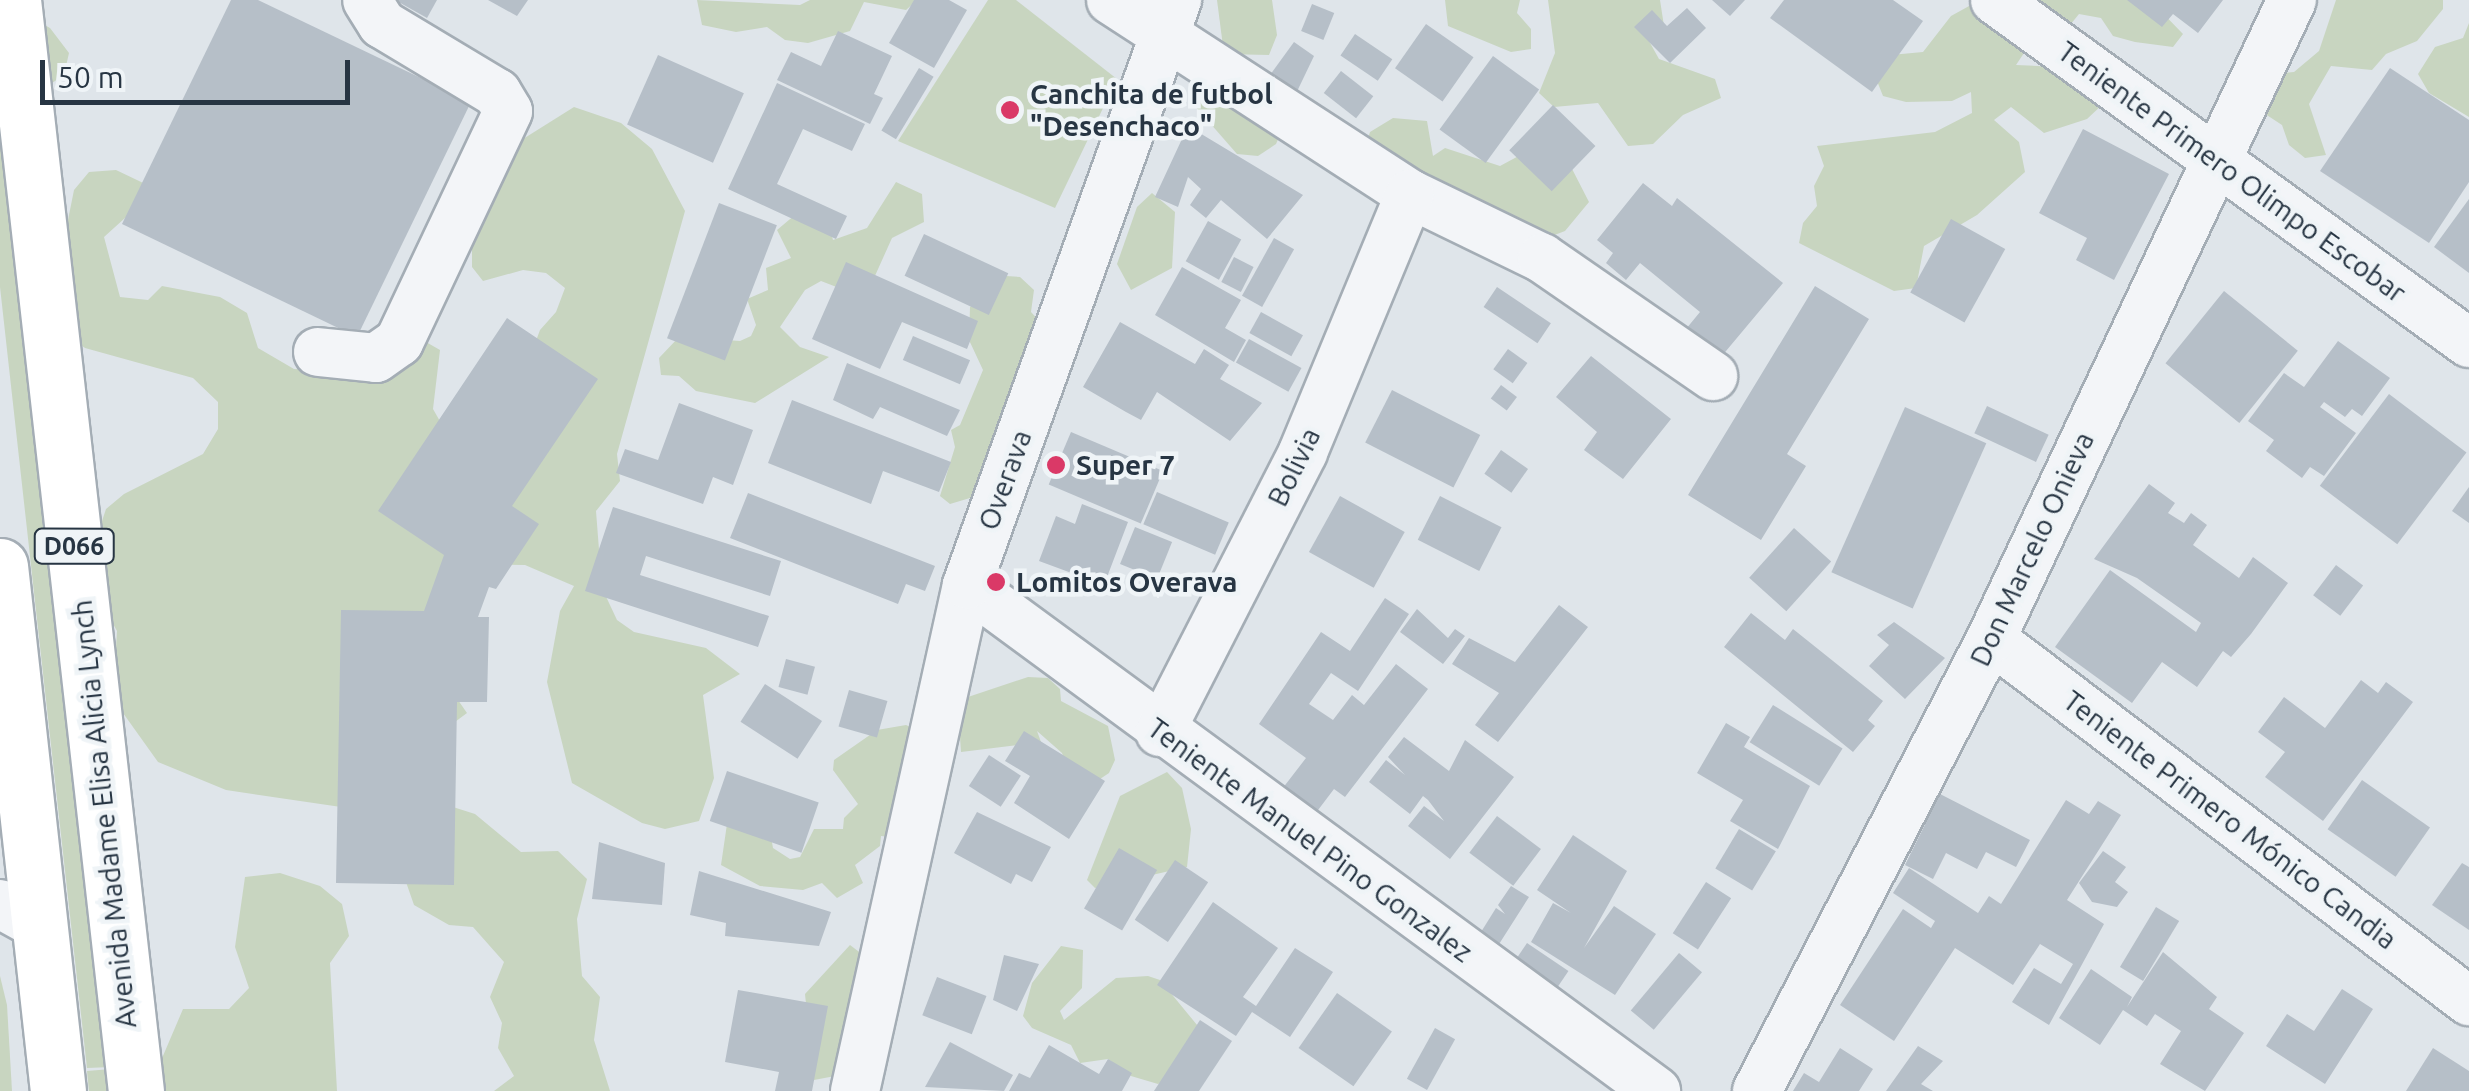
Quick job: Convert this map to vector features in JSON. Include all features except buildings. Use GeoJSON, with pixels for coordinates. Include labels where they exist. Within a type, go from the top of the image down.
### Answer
{"type":"FeatureCollection","features":[{"type":"Feature","properties":{"kind":"highway","name":"Avenida Madame Elisa Alicia Lynch"},"geometry":{"type":"LineString","coordinates":[[14,0],[136,1091]]}},
{"type":"Feature","properties":{"kind":"highway","name":"D066"},"geometry":{"type":"LineString","coordinates":[[0,566],[20,915],[58,1091]]}},
{"type":"Feature","properties":{"kind":"street"},"geometry":{"type":"LineString","coordinates":[[318,352],[376,358],[399,342],[508,111],[498,93],[382,24],[367,0]]}},
{"type":"Feature","properties":{"kind":"street"},"geometry":{"type":"LineString","coordinates":[[1111,0],[1170,20],[1410,194],[1542,258],[1714,376]]}},
{"type":"Feature","properties":{"kind":"street","name":"Teniente Primero Olimpo Escobar"},"geometry":{"type":"LineString","coordinates":[[1995,0],[2469,343]]}},
{"type":"Feature","properties":{"kind":"street","name":"Don Marcelo Onieva"},"geometry":{"type":"LineString","coordinates":[[1757,1091],[1991,639],[2292,0]]}},
{"type":"Feature","properties":{"kind":"street","name":"Overava"},"geometry":{"type":"LineString","coordinates":[[855,1091],[966,585],[1170,20]]}},
{"type":"Feature","properties":{"kind":"street","name":"Bolivia"},"geometry":{"type":"LineString","coordinates":[[1160,732],[1304,452],[1410,194]]}},
{"type":"Feature","properties":{"kind":"street","name":"Teniente Manuel Pino Gonzalez"},"geometry":{"type":"LineString","coordinates":[[966,585],[1160,732],[1656,1091]]}},
{"type":"Feature","properties":{"kind":"street","name":"Teniente Primero Mónico Candia"},"geometry":{"type":"LineString","coordinates":[[1991,639],[2469,1002]]}},
{"type":"Feature","properties":{"kind":"green space"},"geometry":{"type":"Polygon","coordinates":[[[0,0],[50,28],[69,53],[64,75],[37,93],[111,1067],[87,1068],[0,287],[0,0]]]}},
{"type":"Feature","properties":{"kind":"green space"},"geometry":{"type":"Polygon","coordinates":[[[697,0],[800,5],[810,0],[917,0],[906,10],[864,2],[850,31],[808,43],[785,40],[767,27],[736,32],[702,25],[697,0]]]}},
{"type":"Feature","properties":{"kind":"green space","name":"Canchita de futbol \"Desenchaco\""},"geometry":{"type":"Polygon","coordinates":[[[988,0],[1016,0],[1117,79],[1055,208],[898,141],[988,0]]]}},
{"type":"Feature","properties":{"kind":"green space"},"geometry":{"type":"Polygon","coordinates":[[[1217,0],[1272,0],[1277,35],[1269,55],[1224,54],[1217,0]]]}},
{"type":"Feature","properties":{"kind":"green space"},"geometry":{"type":"Polygon","coordinates":[[[1445,0],[1520,0],[1517,13],[1531,29],[1531,49],[1511,52],[1448,26],[1445,0]]]}},
{"type":"Feature","properties":{"kind":"green space"},"geometry":{"type":"Polygon","coordinates":[[[1548,0],[1660,0],[1664,26],[1649,41],[1659,59],[1715,79],[1721,98],[1683,115],[1653,144],[1628,146],[1598,103],[1554,107],[1539,93],[1555,53],[1548,0]]]}},
{"type":"Feature","properties":{"kind":"green space"},"geometry":{"type":"Polygon","coordinates":[[[1980,0],[2150,0],[2183,34],[2173,47],[2135,42],[2113,36],[2101,18],[2079,14],[2066,30],[2028,47],[2016,65],[2058,67],[2103,104],[2087,119],[2044,133],[2011,107],[1994,120],[2019,142],[2025,172],[1977,215],[1924,246],[1916,288],[1894,291],[1799,243],[1803,223],[1817,206],[1814,186],[1824,166],[1817,146],[1935,132],[1972,113],[1971,92],[1952,101],[1906,102],[1883,96],[1875,76],[1880,56],[1923,52],[1951,16],[1980,0]]]}},
{"type":"Feature","properties":{"kind":"green space"},"geometry":{"type":"Polygon","coordinates":[[[2336,0],[2443,0],[2443,9],[2417,41],[2386,54],[2372,70],[2331,66],[2309,104],[2326,155],[2305,158],[2289,145],[2282,125],[2253,106],[2274,74],[2294,72],[2319,51],[2336,0]]]}},
{"type":"Feature","properties":{"kind":"green space"},"geometry":{"type":"Polygon","coordinates":[[[2469,23],[2469,117],[2429,93],[2418,74],[2435,47],[2463,38],[2469,23]]]}},
{"type":"Feature","properties":{"kind":"green space"},"geometry":{"type":"Polygon","coordinates":[[[1212,91],[1280,135],[1276,144],[1258,156],[1237,154],[1195,106],[1212,91]]]}},
{"type":"Feature","properties":{"kind":"green space"},"geometry":{"type":"Polygon","coordinates":[[[574,107],[621,123],[652,149],[685,211],[617,454],[620,481],[596,511],[602,588],[617,620],[634,632],[706,648],[740,674],[703,695],[714,778],[699,821],[665,829],[642,823],[572,783],[547,682],[560,611],[574,586],[525,565],[467,564],[451,690],[467,713],[341,807],[226,790],[158,762],[113,699],[117,631],[103,606],[97,536],[106,509],[124,494],[203,454],[218,429],[218,402],[193,378],[85,348],[63,332],[63,245],[74,190],[89,172],[116,170],[160,191],[151,208],[125,218],[104,237],[120,297],[148,300],[162,286],[220,297],[247,313],[258,348],[294,369],[325,371],[412,334],[440,350],[433,409],[445,430],[530,357],[540,330],[556,312],[565,288],[546,273],[523,270],[483,281],[472,267],[472,244],[485,190],[523,139],[574,107]]]}},
{"type":"Feature","properties":{"kind":"green space"},"geometry":{"type":"Polygon","coordinates":[[[1393,118],[1427,121],[1433,156],[1445,148],[1500,166],[1528,151],[1569,163],[1589,202],[1565,231],[1544,239],[1441,207],[1435,179],[1365,148],[1370,132],[1393,118]]]}},
{"type":"Feature","properties":{"kind":"green space"},"geometry":{"type":"Polygon","coordinates":[[[896,182],[922,194],[924,222],[892,238],[865,298],[821,281],[805,290],[780,327],[800,347],[829,357],[755,403],[696,391],[679,376],[661,375],[659,358],[679,337],[740,341],[751,336],[756,325],[747,299],[768,290],[766,268],[791,258],[777,230],[802,209],[828,223],[833,240],[867,228],[896,182]]]}},
{"type":"Feature","properties":{"kind":"green space"},"geometry":{"type":"Polygon","coordinates":[[[1152,193],[1175,212],[1172,268],[1131,290],[1117,264],[1137,207],[1152,193]]]}},
{"type":"Feature","properties":{"kind":"green space"},"geometry":{"type":"Polygon","coordinates":[[[1006,276],[1020,277],[1034,290],[1031,312],[1041,323],[1000,461],[970,498],[950,504],[940,496],[955,447],[951,430],[960,425],[983,370],[969,340],[970,307],[1006,276]]]}},
{"type":"Feature","properties":{"kind":"green space"},"geometry":{"type":"Polygon","coordinates":[[[1028,677],[1048,678],[1060,689],[1061,701],[1108,726],[1115,760],[1109,773],[1100,779],[1068,770],[1062,753],[1037,731],[1041,742],[961,752],[959,722],[968,697],[1028,677]]]}},
{"type":"Feature","properties":{"kind":"green space"},"geometry":{"type":"Polygon","coordinates":[[[906,725],[926,734],[902,838],[881,836],[880,846],[855,865],[863,883],[837,898],[822,883],[803,890],[760,886],[721,865],[727,824],[771,837],[773,848],[790,859],[800,857],[814,829],[843,829],[844,818],[858,804],[833,770],[834,760],[877,730],[906,725]]]}},
{"type":"Feature","properties":{"kind":"green space"},"geometry":{"type":"Polygon","coordinates":[[[1167,772],[1182,788],[1191,829],[1187,867],[1095,888],[1087,880],[1120,796],[1167,772]]]}},
{"type":"Feature","properties":{"kind":"green space"},"geometry":{"type":"Polygon","coordinates":[[[453,807],[475,814],[521,852],[558,851],[587,879],[577,919],[582,976],[600,997],[594,1040],[610,1091],[494,1091],[514,1076],[498,1048],[502,1023],[490,997],[504,962],[473,927],[449,925],[414,905],[399,862],[453,807]]]}},
{"type":"Feature","properties":{"kind":"green space"},"geometry":{"type":"Polygon","coordinates":[[[280,873],[320,886],[342,904],[349,936],[330,963],[337,1091],[148,1091],[183,1009],[229,1009],[249,988],[235,947],[245,877],[280,873]]]}},
{"type":"Feature","properties":{"kind":"green space"},"geometry":{"type":"Polygon","coordinates":[[[850,945],[871,961],[835,1076],[814,1080],[805,994],[850,945]]]}},
{"type":"Feature","properties":{"kind":"green space"},"geometry":{"type":"Polygon","coordinates":[[[1061,946],[1083,950],[1082,988],[1060,1011],[1064,1020],[1116,978],[1148,976],[1160,980],[1202,1031],[1171,1078],[1158,1084],[1131,1076],[1108,1059],[1080,1063],[1071,1045],[1032,1028],[1023,1016],[1032,983],[1061,946]]]}},
{"type":"Feature","properties":{"kind":"green space"},"geometry":{"type":"Polygon","coordinates":[[[0,976],[7,1005],[12,1091],[0,1091],[0,976]]]}},
{"type":"Feature","properties":{"kind":"green space"},"geometry":{"type":"Polygon","coordinates":[[[111,1069],[114,1091],[89,1091],[87,1071],[111,1069]]]}},
{"type":"Feature","properties":{"kind":"place","name":"Canchita de futbol \"Desenchaco\""},"geometry":{"type":"Point","coordinates":[1010,110]}},
{"type":"Feature","properties":{"kind":"place","name":"Super 7"},"geometry":{"type":"Point","coordinates":[1056,465]}},
{"type":"Feature","properties":{"kind":"place","name":"Lomitos Overava"},"geometry":{"type":"Point","coordinates":[996,582]}}]}
